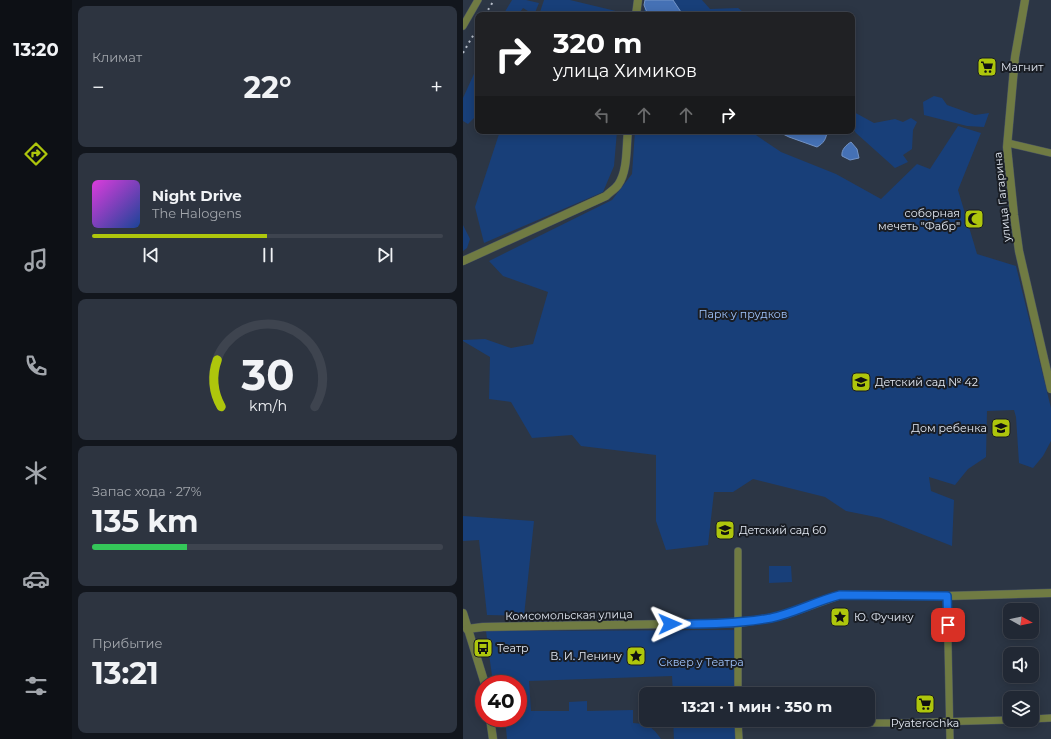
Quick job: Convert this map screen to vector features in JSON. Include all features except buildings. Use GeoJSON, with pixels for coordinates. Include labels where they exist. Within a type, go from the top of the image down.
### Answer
{"type":"FeatureCollection","features":[{"type":"Feature","properties":{"kind":"street"},"geometry":{"type":"LineString","coordinates":[[463,26],[465,18],[478,0]]}},
{"type":"Feature","properties":{"kind":"street"},"geometry":{"type":"LineString","coordinates":[[636,12],[638,0]]}},
{"type":"Feature","properties":{"kind":"street","name":"улица Гагарина"},"geometry":{"type":"LineString","coordinates":[[1025,0],[1015,57],[1007,143],[1019,251],[1051,389]]}},
{"type":"Feature","properties":{"kind":"street"},"geometry":{"type":"LineString","coordinates":[[463,261],[607,196],[618,185],[622,176],[628,134]]}},
{"type":"Feature","properties":{"kind":"street"},"geometry":{"type":"LineString","coordinates":[[1007,143],[1051,153]]}},
{"type":"Feature","properties":{"kind":"street"},"geometry":{"type":"LineString","coordinates":[[738,551],[738,687]]}},
{"type":"Feature","properties":{"kind":"street","name":"Комсомольская улица"},"geometry":{"type":"LineString","coordinates":[[467,629],[738,623],[787,614],[830,597],[840,595],[947,596],[1051,593]]}},
{"type":"Feature","properties":{"kind":"street"},"geometry":{"type":"LineString","coordinates":[[947,596],[950,739]]}},
{"type":"Feature","properties":{"kind":"street"},"geometry":{"type":"LineString","coordinates":[[463,613],[482,675]]}},
{"type":"Feature","properties":{"kind":"street"},"geometry":{"type":"LineString","coordinates":[[1039,719],[1051,718]]}},
{"type":"Feature","properties":{"kind":"street"},"geometry":{"type":"LineString","coordinates":[[875,722],[1003,720]]}},
{"type":"Feature","properties":{"kind":"street"},"geometry":{"type":"LineString","coordinates":[[491,727],[493,739]]}},
{"type":"Feature","properties":{"kind":"street"},"geometry":{"type":"LineString","coordinates":[[738,727],[739,739]]}},
{"type":"Feature","properties":{"kind":"green space"},"geometry":{"type":"Polygon","coordinates":[[[512,0],[526,0],[539,3],[535,12],[528,12],[523,8],[520,12],[505,12],[512,0]]]}},
{"type":"Feature","properties":{"kind":"green space"},"geometry":{"type":"Polygon","coordinates":[[[544,0],[570,0],[620,12],[540,12],[544,0]]]}},
{"type":"Feature","properties":{"kind":"green space"},"geometry":{"type":"Polygon","coordinates":[[[645,0],[702,0],[710,9],[738,8],[743,12],[644,12],[645,0]]]}},
{"type":"Feature","properties":{"kind":"green space"},"geometry":{"type":"Polygon","coordinates":[[[475,72],[475,117],[468,124],[463,121],[463,98],[475,72]]]}},
{"type":"Feature","properties":{"kind":"green space"},"geometry":{"type":"Polygon","coordinates":[[[934,96],[942,98],[947,105],[975,115],[989,113],[984,127],[967,126],[924,115],[923,102],[934,96]]]}},
{"type":"Feature","properties":{"kind":"green space"},"geometry":{"type":"Polygon","coordinates":[[[855,113],[874,123],[895,119],[903,122],[911,118],[917,122],[913,130],[912,149],[903,155],[908,162],[895,168],[856,133],[855,113]]]}},
{"type":"Feature","properties":{"kind":"green space","name":"Парк у прудков"},"geometry":{"type":"Polygon","coordinates":[[[958,126],[981,133],[958,190],[977,254],[1016,266],[1051,408],[1051,441],[1043,456],[1033,468],[1019,463],[1016,417],[1014,410],[987,411],[986,457],[968,469],[955,485],[929,477],[931,491],[954,500],[952,546],[881,518],[846,511],[825,497],[753,479],[733,492],[714,492],[708,545],[666,550],[656,521],[656,455],[581,446],[572,435],[532,438],[511,402],[489,399],[490,357],[463,341],[485,339],[511,348],[533,344],[548,292],[503,276],[489,261],[612,200],[632,174],[635,134],[754,134],[781,152],[836,174],[881,199],[917,164],[930,169],[958,126]]]}},
{"type":"Feature","properties":{"kind":"green space"},"geometry":{"type":"Polygon","coordinates":[[[499,134],[617,134],[614,166],[603,192],[484,243],[475,207],[499,134]]]}},
{"type":"Feature","properties":{"kind":"green space"},"geometry":{"type":"Polygon","coordinates":[[[463,225],[470,239],[467,248],[463,251],[463,225]]]}},
{"type":"Feature","properties":{"kind":"green space"},"geometry":{"type":"Polygon","coordinates":[[[463,516],[534,521],[524,616],[487,615],[479,540],[463,541],[463,516]]]}},
{"type":"Feature","properties":{"kind":"green space"},"geometry":{"type":"Polygon","coordinates":[[[769,566],[791,566],[792,582],[769,583],[769,566]]]}},
{"type":"Feature","properties":{"kind":"green space","name":"Сквер у Театра"},"geometry":{"type":"Polygon","coordinates":[[[735,630],[735,687],[673,687],[672,676],[529,681],[531,711],[569,711],[569,702],[587,701],[587,711],[633,710],[633,723],[639,724],[639,727],[650,727],[661,739],[507,739],[506,727],[527,727],[527,675],[492,675],[486,631],[735,630]]]}},
{"type":"Feature","properties":{"kind":"green space"},"geometry":{"type":"Polygon","coordinates":[[[673,727],[735,727],[735,739],[674,739],[673,727]]]}},
{"type":"Feature","properties":{"kind":"shaded area"},"geometry":{"type":"Polygon","coordinates":[[[645,0],[673,0],[681,12],[647,12],[644,5],[645,0]]]}},
{"type":"Feature","properties":{"kind":"shaded area"},"geometry":{"type":"Polygon","coordinates":[[[783,134],[827,134],[824,141],[817,147],[783,134]]]}},
{"type":"Feature","properties":{"kind":"shaded area"},"geometry":{"type":"Polygon","coordinates":[[[851,142],[857,149],[859,158],[850,160],[842,156],[842,152],[851,142]]]}},
{"type":"Feature","properties":{"kind":"railway"},"geometry":{"type":"LineString","coordinates":[[487,12],[494,0]]}},
{"type":"Feature","properties":{"kind":"railway"},"geometry":{"type":"LineString","coordinates":[[463,53],[475,32]]}},
{"type":"Feature","properties":{"kind":"place","name":"Магнит"},"geometry":{"type":"Point","coordinates":[987,67]}},
{"type":"Feature","properties":{"kind":"place","name":"соборная мечеть \"Фабр\""},"geometry":{"type":"Point","coordinates":[974,219]}},
{"type":"Feature","properties":{"kind":"place","name":"Детский сад № 42"},"geometry":{"type":"Point","coordinates":[861,382]}},
{"type":"Feature","properties":{"kind":"place","name":"Дом ребенка"},"geometry":{"type":"Point","coordinates":[1001,428]}},
{"type":"Feature","properties":{"kind":"place","name":"Детский сад 60"},"geometry":{"type":"Point","coordinates":[725,530]}},
{"type":"Feature","properties":{"kind":"place","name":"Ю. Фучику"},"geometry":{"type":"Point","coordinates":[840,617]}},
{"type":"Feature","properties":{"kind":"place","name":"Театр"},"geometry":{"type":"Point","coordinates":[483,648]}},
{"type":"Feature","properties":{"kind":"place","name":"В. И. Ленину"},"geometry":{"type":"Point","coordinates":[636,656]}},
{"type":"Feature","properties":{"kind":"place","name":"Pyaterochka"},"geometry":{"type":"Point","coordinates":[925,704]}},
{"type":"Feature","properties":{"kind":"route"},"geometry":{"type":"LineString","coordinates":[[670,624],[738,623],[771,618],[787,614],[830,597],[840,595],[947,596],[948,625]]}}]}
